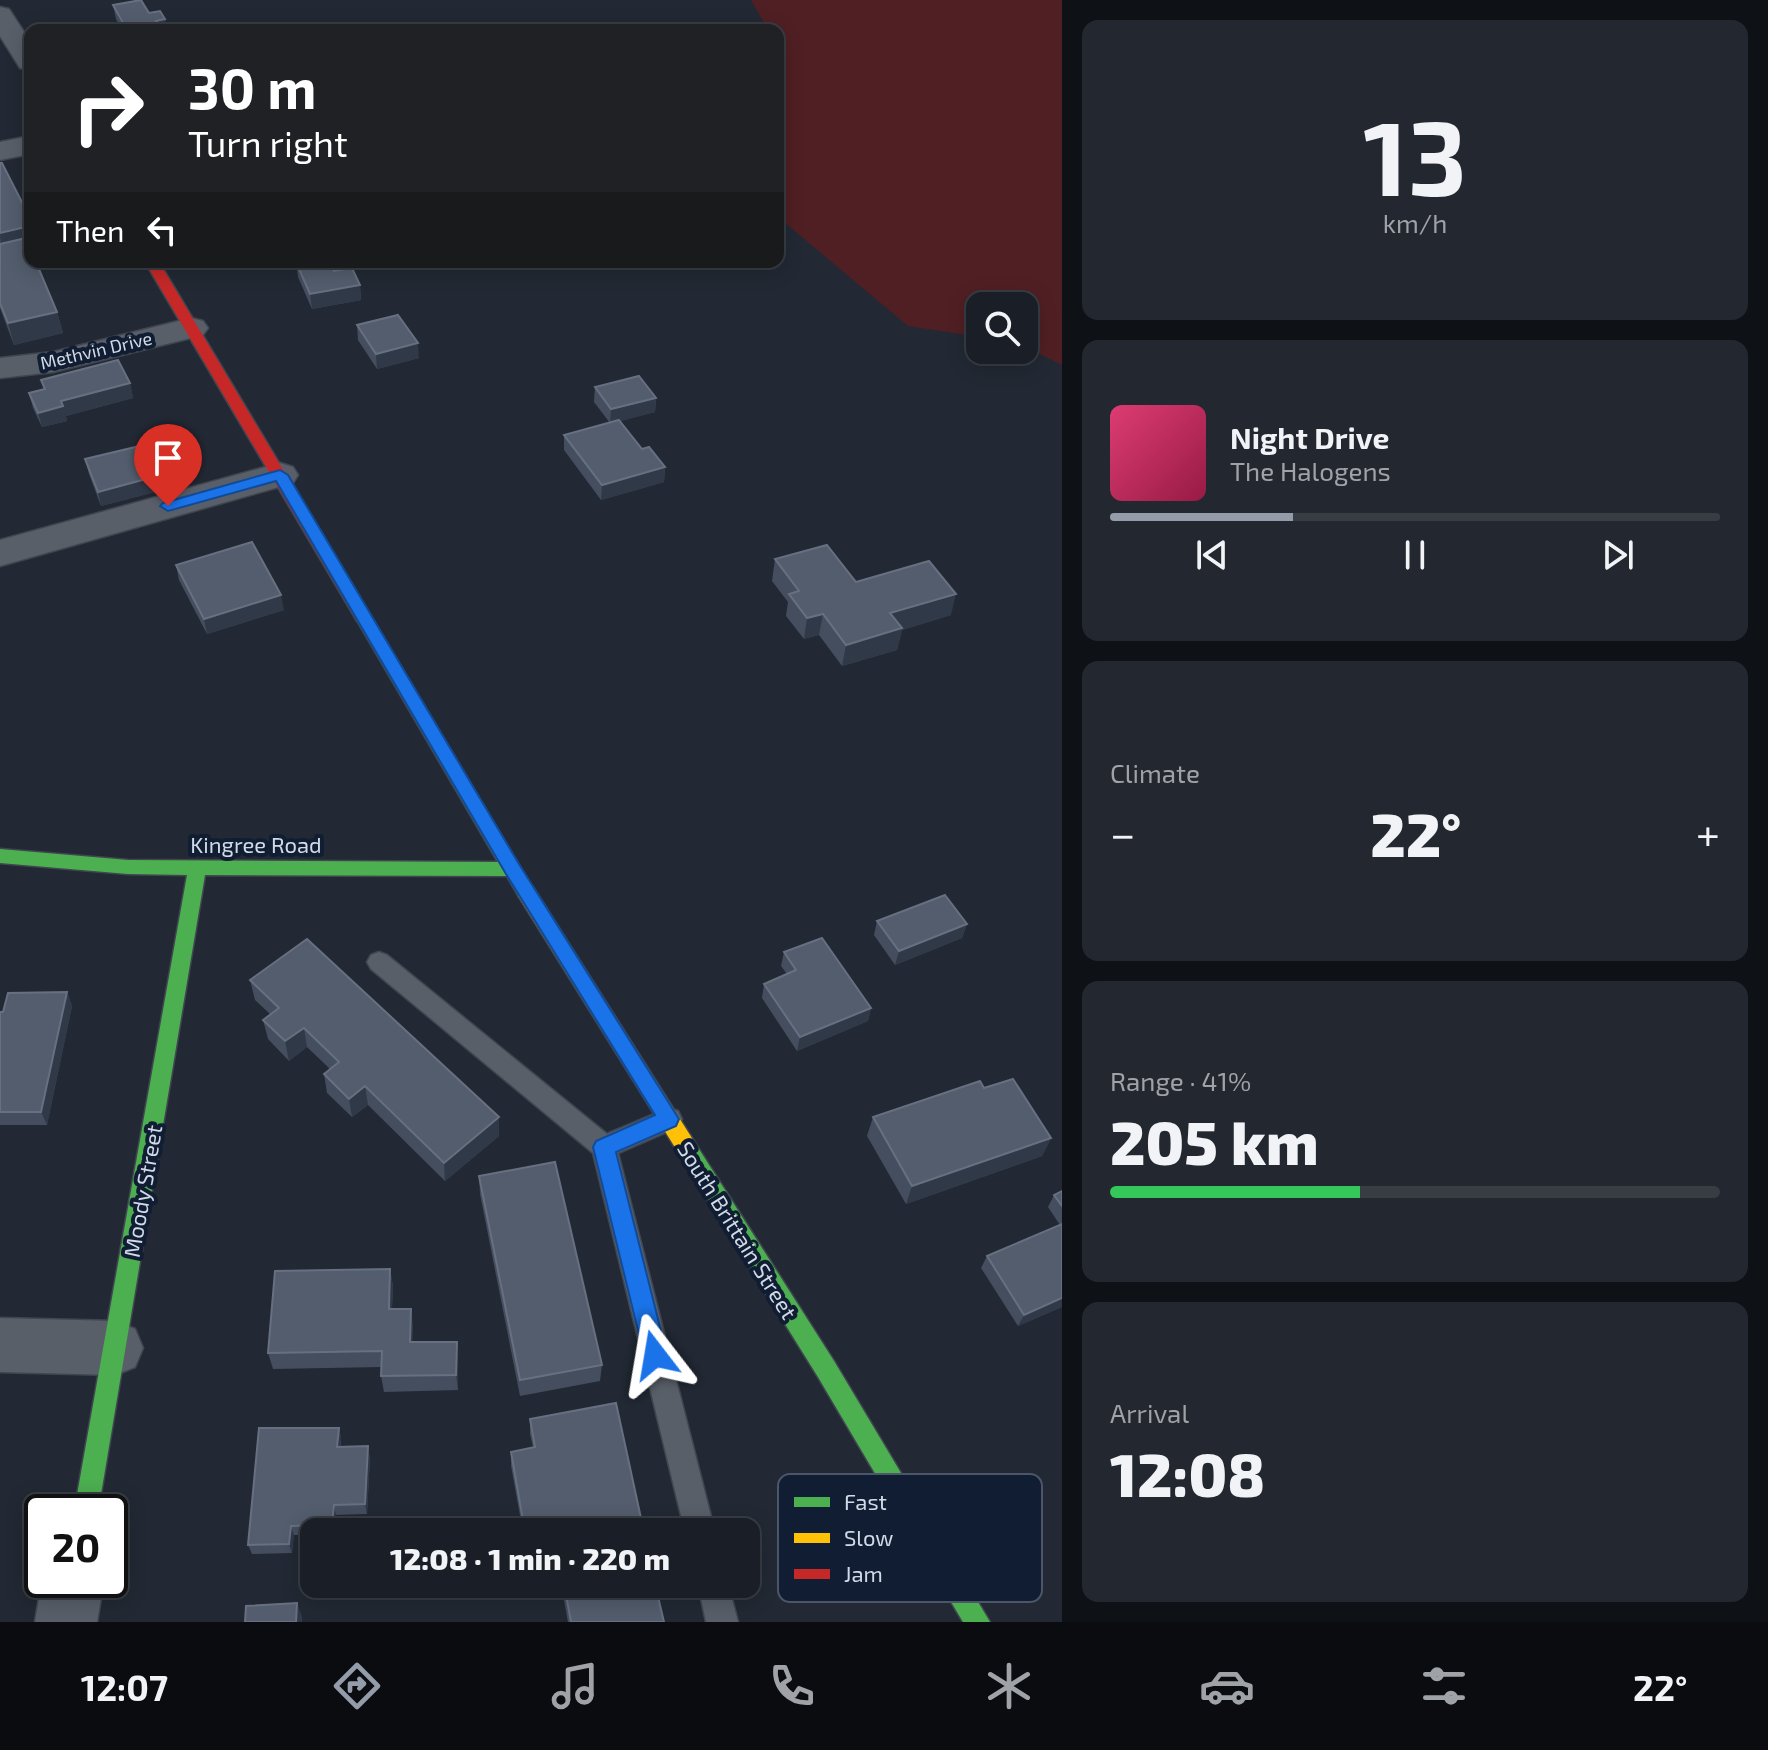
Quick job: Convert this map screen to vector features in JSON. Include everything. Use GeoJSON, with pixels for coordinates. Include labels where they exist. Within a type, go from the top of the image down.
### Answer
{"type":"FeatureCollection","features":[{"type":"Feature","properties":{"kind":"street"},"geometry":{"type":"LineString","coordinates":[[0,15],[24,53]]}},
{"type":"Feature","properties":{"kind":"street"},"geometry":{"type":"LineString","coordinates":[[0,151],[24,146]]}},
{"type":"Feature","properties":{"kind":"street","name":"South Brittain Street"},"geometry":{"type":"LineString","coordinates":[[156,268],[512,869],[889,1474]]}},
{"type":"Feature","properties":{"kind":"street","name":"Methvin Drive"},"geometry":{"type":"LineString","coordinates":[[0,368],[53,362],[191,328]]}},
{"type":"Feature","properties":{"kind":"street"},"geometry":{"type":"LineString","coordinates":[[0,553],[280,475]]}},
{"type":"Feature","properties":{"kind":"street","name":"Kingree Road"},"geometry":{"type":"LineString","coordinates":[[0,856],[197,870],[431,866],[512,869]]}},
{"type":"Feature","properties":{"kind":"street","name":"Moody Street"},"geometry":{"type":"LineString","coordinates":[[89,1494],[197,870]]}},
{"type":"Feature","properties":{"kind":"street"},"geometry":{"type":"LineString","coordinates":[[0,1345],[115,1348]]}},
{"type":"Feature","properties":{"kind":"street"},"geometry":{"type":"LineString","coordinates":[[66,1622],[70,1598]]}},
{"type":"Feature","properties":{"kind":"street","name":"South Brittain Street"},"geometry":{"type":"LineString","coordinates":[[965,1602],[977,1622]]}},
{"type":"Feature","properties":{"kind":"lane"},"geometry":{"type":"LineString","coordinates":[[379,962],[604,1147],[697,1518]]}},
{"type":"Feature","properties":{"kind":"lane"},"geometry":{"type":"LineString","coordinates":[[604,1147],[669,1119]]}},
{"type":"Feature","properties":{"kind":"lane"},"geometry":{"type":"LineString","coordinates":[[716,1598],[722,1622]]}},
{"type":"Feature","properties":{"kind":"shaded area"},"geometry":{"type":"Polygon","coordinates":[[[751,0],[1062,0],[1062,365],[1038,353],[1038,292],[966,292],[966,335],[908,326],[784,222],[784,24],[765,24],[751,0]]]}},
{"type":"Feature","properties":{"kind":"building"},"geometry":{"type":"Polygon","coordinates":[[[141,0],[149,13],[160,11],[165,19],[156,21],[158,24],[124,24],[113,5],[141,0]]]}},
{"type":"Feature","properties":{"kind":"building"},"geometry":{"type":"Polygon","coordinates":[[[2,163],[24,206],[24,227],[0,233],[2,163]]]}},
{"type":"Feature","properties":{"kind":"building"},"geometry":{"type":"Polygon","coordinates":[[[24,238],[24,268],[39,268],[57,312],[8,323],[0,303],[0,244],[24,238]]]}},
{"type":"Feature","properties":{"kind":"building"},"geometry":{"type":"Polygon","coordinates":[[[299,268],[332,268],[334,271],[352,268],[360,285],[310,294],[299,268]]]}},
{"type":"Feature","properties":{"kind":"building"},"geometry":{"type":"Polygon","coordinates":[[[398,315],[418,343],[376,354],[357,325],[398,315]]]}},
{"type":"Feature","properties":{"kind":"building"},"geometry":{"type":"Polygon","coordinates":[[[118,360],[130,383],[61,401],[63,406],[38,413],[29,393],[45,389],[41,380],[118,360]]]}},
{"type":"Feature","properties":{"kind":"building"},"geometry":{"type":"Polygon","coordinates":[[[639,376],[656,398],[611,409],[595,387],[639,376]]]}},
{"type":"Feature","properties":{"kind":"building"},"geometry":{"type":"Polygon","coordinates":[[[619,420],[642,449],[649,447],[665,467],[602,485],[564,435],[619,420]]]}},
{"type":"Feature","properties":{"kind":"building"},"geometry":{"type":"Polygon","coordinates":[[[165,440],[179,470],[98,492],[85,459],[165,440]]]}},
{"type":"Feature","properties":{"kind":"building"},"geometry":{"type":"Polygon","coordinates":[[[252,542],[281,595],[204,619],[176,565],[252,542]]]}},
{"type":"Feature","properties":{"kind":"building"},"geometry":{"type":"Polygon","coordinates":[[[827,545],[856,582],[929,561],[956,594],[890,613],[902,628],[846,645],[823,614],[807,618],[789,594],[799,591],[775,559],[827,545]]]}},
{"type":"Feature","properties":{"kind":"building"},"geometry":{"type":"Polygon","coordinates":[[[945,895],[967,924],[899,951],[877,921],[945,895]]]}},
{"type":"Feature","properties":{"kind":"building"},"geometry":{"type":"Polygon","coordinates":[[[822,938],[871,1008],[800,1037],[764,984],[796,970],[784,952],[822,938]]]}},
{"type":"Feature","properties":{"kind":"building"},"geometry":{"type":"Polygon","coordinates":[[[307,939],[499,1117],[444,1163],[365,1086],[349,1099],[324,1074],[339,1062],[304,1028],[285,1041],[263,1020],[279,1008],[250,980],[307,939]]]}},
{"type":"Feature","properties":{"kind":"building"},"geometry":{"type":"Polygon","coordinates":[[[67,992],[41,1112],[0,1112],[0,1012],[3,1012],[8,993],[67,992]]]}},
{"type":"Feature","properties":{"kind":"building"},"geometry":{"type":"Polygon","coordinates":[[[1013,1079],[1051,1138],[912,1186],[873,1117],[980,1081],[984,1088],[1013,1079]]]}},
{"type":"Feature","properties":{"kind":"building"},"geometry":{"type":"Polygon","coordinates":[[[555,1162],[602,1365],[520,1380],[479,1176],[555,1162]]]}},
{"type":"Feature","properties":{"kind":"building"},"geometry":{"type":"Polygon","coordinates":[[[1062,1191],[1062,1206],[1054,1195],[1062,1191]]]}},
{"type":"Feature","properties":{"kind":"building"},"geometry":{"type":"Polygon","coordinates":[[[1062,1224],[1062,1298],[1024,1315],[987,1256],[1062,1224]]]}},
{"type":"Feature","properties":{"kind":"building"},"geometry":{"type":"Polygon","coordinates":[[[390,1269],[389,1309],[411,1309],[410,1342],[457,1342],[456,1375],[381,1376],[382,1351],[268,1353],[275,1271],[390,1269]]]}},
{"type":"Feature","properties":{"kind":"building"},"geometry":{"type":"Polygon","coordinates":[[[616,1403],[641,1518],[523,1518],[511,1452],[535,1447],[530,1419],[616,1403]]]}},
{"type":"Feature","properties":{"kind":"building"},"geometry":{"type":"Polygon","coordinates":[[[259,1428],[339,1428],[337,1447],[368,1446],[365,1504],[334,1505],[333,1518],[300,1518],[300,1526],[291,1526],[289,1544],[248,1545],[259,1428]]]}},
{"type":"Feature","properties":{"kind":"building"},"geometry":{"type":"Polygon","coordinates":[[[567,1598],[658,1598],[664,1622],[571,1622],[567,1598]]]}},
{"type":"Feature","properties":{"kind":"building"},"geometry":{"type":"Polygon","coordinates":[[[297,1603],[296,1622],[245,1622],[246,1606],[297,1603]]]}},
{"type":"Feature","properties":{"kind":"traffic: fast"},"geometry":{"type":"LineString","coordinates":[[363,617],[512,869]]}},
{"type":"Feature","properties":{"kind":"traffic: fast"},"geometry":{"type":"LineString","coordinates":[[0,856],[128,867],[512,869],[526,892]]}},
{"type":"Feature","properties":{"kind":"traffic: fast"},"geometry":{"type":"LineString","coordinates":[[89,1494],[197,870]]}},
{"type":"Feature","properties":{"kind":"traffic: fast"},"geometry":{"type":"LineString","coordinates":[[683,1142],[889,1474]]}},
{"type":"Feature","properties":{"kind":"traffic: fast"},"geometry":{"type":"LineString","coordinates":[[965,1602],[977,1622]]}},
{"type":"Feature","properties":{"kind":"traffic: slow"},"geometry":{"type":"LineString","coordinates":[[526,892],[683,1142]]}},
{"type":"Feature","properties":{"kind":"traffic: jam"},"geometry":{"type":"LineString","coordinates":[[156,268],[363,617]]}},
{"type":"Feature","properties":{"kind":"route"},"geometry":{"type":"LineString","coordinates":[[168,506],[280,475],[512,869],[669,1119],[604,1147],[655,1355]]}}]}
